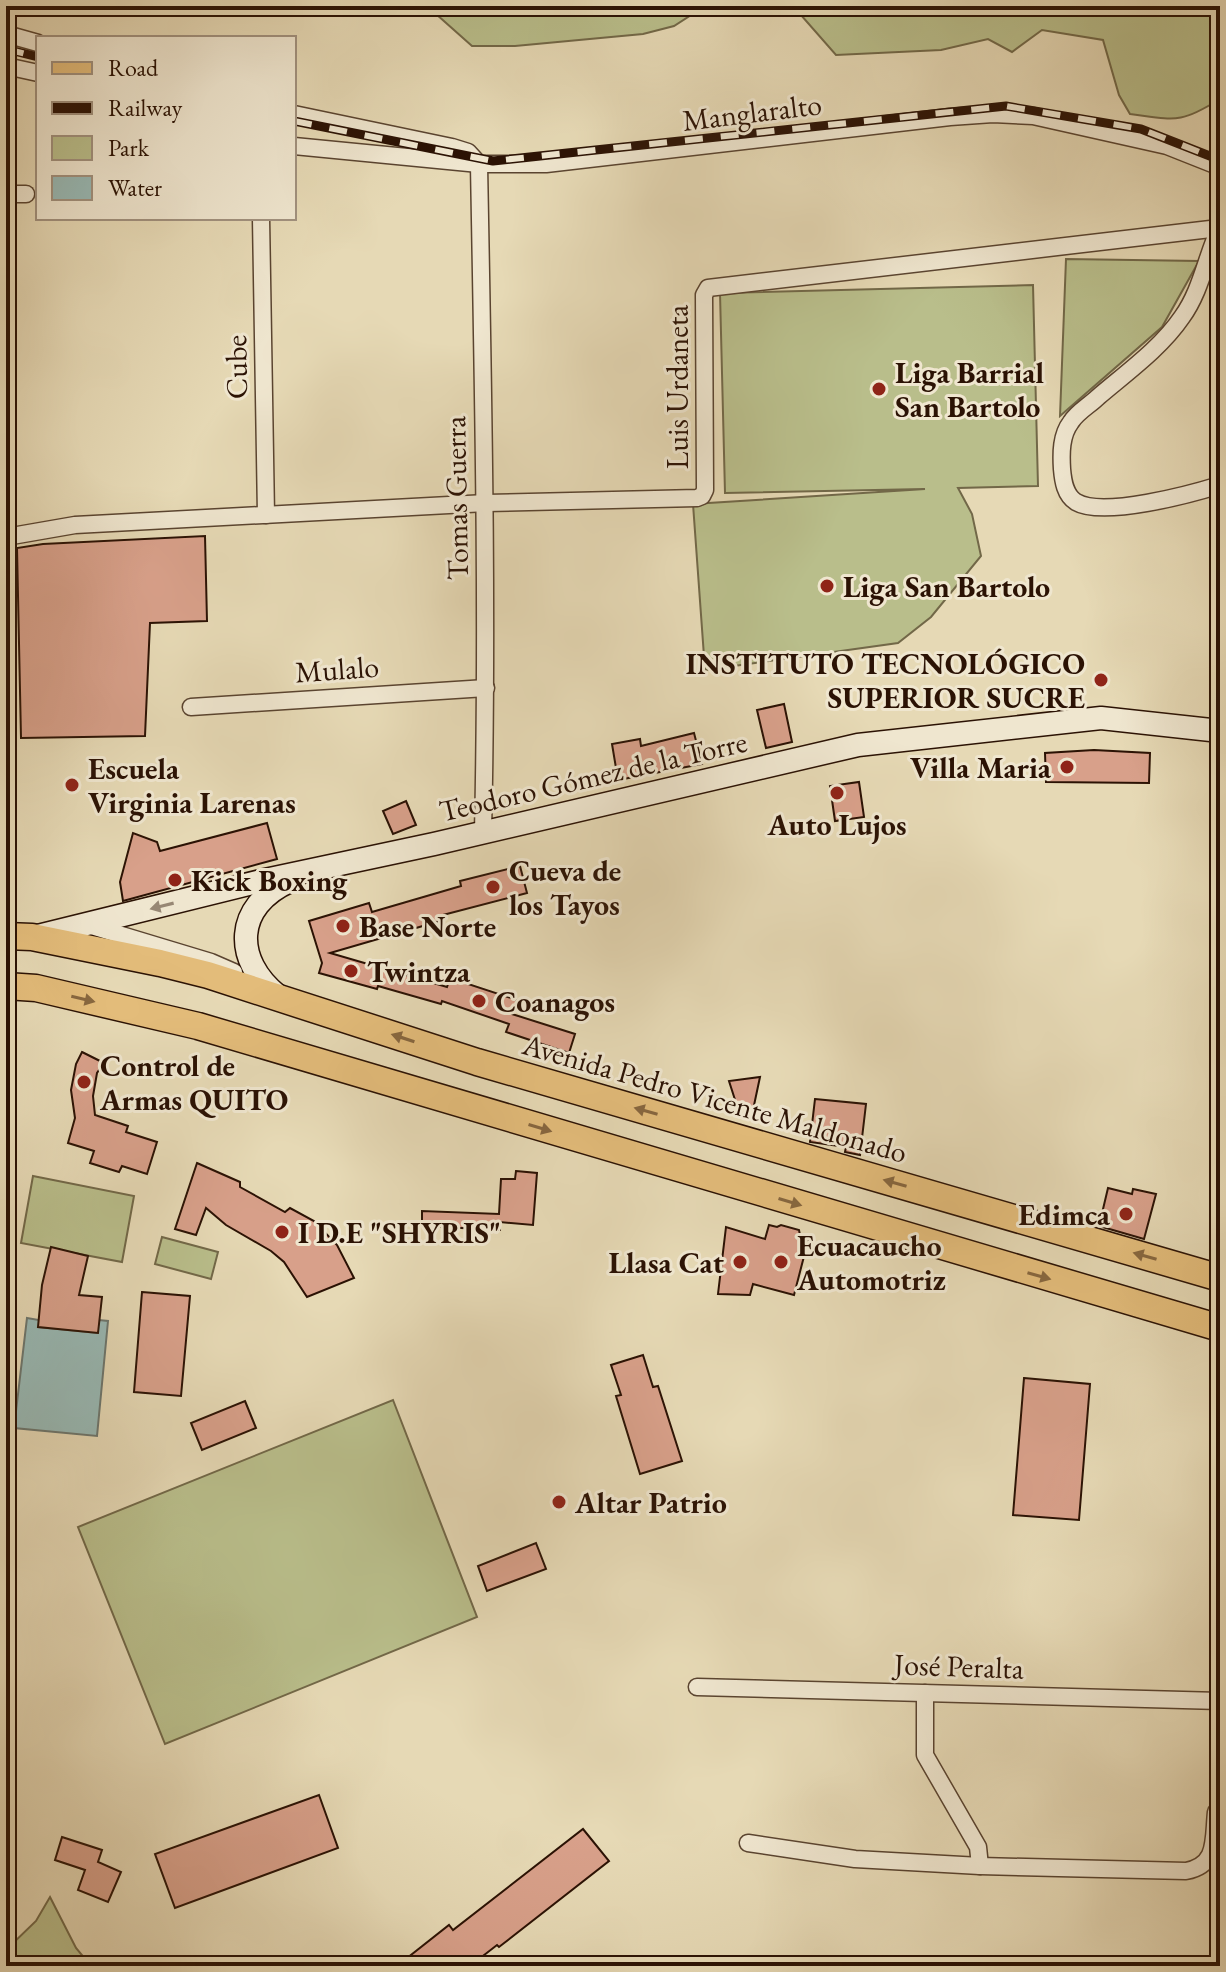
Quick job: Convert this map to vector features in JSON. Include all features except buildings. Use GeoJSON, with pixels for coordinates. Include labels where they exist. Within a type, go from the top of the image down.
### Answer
{"type":"FeatureCollection","features":[{"type":"Feature","properties":{"kind":"main road","name":"Avenida Pedro Vicente Maldonado"},"geometry":{"type":"LineString","coordinates":[[19,937],[160,963],[270,990],[477,1062],[1220,1278]]}},
{"type":"Feature","properties":{"kind":"main road"},"geometry":{"type":"LineString","coordinates":[[6,986],[36,988],[198,1026],[1220,1328]]}},
{"type":"Feature","properties":{"kind":"street"},"geometry":{"type":"LineString","coordinates":[[6,34],[36,42]]}},
{"type":"Feature","properties":{"kind":"street"},"geometry":{"type":"LineString","coordinates":[[6,66],[36,73]]}},
{"type":"Feature","properties":{"kind":"street","name":"Manglaralto"},"geometry":{"type":"LineString","coordinates":[[296,114],[452,147],[468,152],[479,164],[546,164],[950,117],[1014,114],[1167,146],[1220,167]]}},
{"type":"Feature","properties":{"kind":"street"},"geometry":{"type":"LineString","coordinates":[[296,146],[479,164]]}},
{"type":"Feature","properties":{"kind":"street","name":"Tomas Guerra"},"geometry":{"type":"LineString","coordinates":[[479,164],[486,503],[483,832]]}},
{"type":"Feature","properties":{"kind":"street"},"geometry":{"type":"LineString","coordinates":[[6,194],[26,194]]}},
{"type":"Feature","properties":{"kind":"street","name":"Cube"},"geometry":{"type":"LineString","coordinates":[[261,220],[266,515]]}},
{"type":"Feature","properties":{"kind":"street"},"geometry":{"type":"LineString","coordinates":[[1220,228],[1192,303],[1130,369],[1071,421],[1062,454],[1066,488],[1072,498],[1085,505],[1111,506],[1176,499],[1220,485]]}},
{"type":"Feature","properties":{"kind":"street","name":"Luis Urdaneta"},"geometry":{"type":"LineString","coordinates":[[6,537],[75,525],[486,503],[702,496],[705,490],[704,295],[708,288],[1220,228]]}},
{"type":"Feature","properties":{"kind":"street","name":"Mulalo"},"geometry":{"type":"LineString","coordinates":[[191,707],[486,688]]}},
{"type":"Feature","properties":{"kind":"street","name":"Teodoro Gómez de la Torre"},"geometry":{"type":"LineString","coordinates":[[19,937],[858,745],[1101,718],[1220,731]]}},
{"type":"Feature","properties":{"kind":"street","name":"Teodoro Gómez de la Torre"},"geometry":{"type":"LineString","coordinates":[[270,990],[250,966],[246,947],[247,927],[254,908],[267,893],[314,870]]}},
{"type":"Feature","properties":{"kind":"street"},"geometry":{"type":"LineString","coordinates":[[85,924],[211,962],[270,990]]}},
{"type":"Feature","properties":{"kind":"street","name":"José Peralta"},"geometry":{"type":"LineString","coordinates":[[697,1687],[1220,1701]]}},
{"type":"Feature","properties":{"kind":"street"},"geometry":{"type":"LineString","coordinates":[[925,1693],[925,1755],[978,1847],[980,1866]]}},
{"type":"Feature","properties":{"kind":"street"},"geometry":{"type":"LineString","coordinates":[[748,1843],[855,1859],[980,1866],[1186,1871],[1201,1868],[1210,1858],[1216,1812]]}},
{"type":"Feature","properties":{"kind":"green space"},"geometry":{"type":"Polygon","coordinates":[[[427,6],[705,6],[674,26],[643,34],[515,46],[472,46],[427,6]]]}},
{"type":"Feature","properties":{"kind":"green space"},"geometry":{"type":"Polygon","coordinates":[[[793,6],[1163,6],[1220,9],[1220,99],[1196,113],[1177,118],[1130,114],[1119,95],[1103,40],[1042,30],[1012,52],[988,39],[941,50],[836,55],[793,6]]]}},
{"type":"Feature","properties":{"kind":"green space"},"geometry":{"type":"Polygon","coordinates":[[[1066,259],[1199,261],[1162,327],[1060,416],[1066,259]]]}},
{"type":"Feature","properties":{"kind":"green space","name":"Liga Barrial San Bartolo"},"geometry":{"type":"Polygon","coordinates":[[[1033,285],[1038,486],[958,488],[972,514],[981,556],[931,617],[898,643],[705,670],[693,504],[925,489],[725,493],[720,293],[1033,285]]]}},
{"type":"Feature","properties":{"kind":"green space"},"geometry":{"type":"Polygon","coordinates":[[[8,549],[11,731],[6,731],[8,549]]]}},
{"type":"Feature","properties":{"kind":"green space"},"geometry":{"type":"Polygon","coordinates":[[[33,1176],[134,1196],[122,1262],[21,1243],[33,1176]]]}},
{"type":"Feature","properties":{"kind":"green space"},"geometry":{"type":"Polygon","coordinates":[[[162,1237],[218,1252],[211,1279],[155,1264],[162,1237]]]}},
{"type":"Feature","properties":{"kind":"green space"},"geometry":{"type":"Polygon","coordinates":[[[393,1400],[477,1617],[165,1744],[78,1527],[393,1400]]]}},
{"type":"Feature","properties":{"kind":"green space"},"geometry":{"type":"Polygon","coordinates":[[[50,1897],[76,1948],[91,1966],[6,1966],[6,1950],[36,1921],[50,1897]]]}},
{"type":"Feature","properties":{"kind":"water"},"geometry":{"type":"Polygon","coordinates":[[[27,1318],[39,1320],[39,1327],[97,1333],[99,1320],[108,1321],[97,1436],[14,1428],[27,1318]]]}},
{"type":"Feature","properties":{"kind":"railway"},"geometry":{"type":"LineString","coordinates":[[6,49],[36,56]]}},
{"type":"Feature","properties":{"kind":"railway"},"geometry":{"type":"LineString","coordinates":[[296,121],[493,161],[1006,106],[1141,129],[1220,160]]}},
{"type":"Feature","properties":{"kind":"place","name":"Liga Barrial San Bartolo"},"geometry":{"type":"Point","coordinates":[879,389]}},
{"type":"Feature","properties":{"kind":"place","name":"Liga San Bartolo"},"geometry":{"type":"Point","coordinates":[827,586]}},
{"type":"Feature","properties":{"kind":"place","name":"INSTITUTO TECNOLÓGICO SUPERIOR SUCRE"},"geometry":{"type":"Point","coordinates":[1101,680]}},
{"type":"Feature","properties":{"kind":"place","name":"Villa Maria"},"geometry":{"type":"Point","coordinates":[1067,767]}},
{"type":"Feature","properties":{"kind":"place","name":"Escuela Virginia Larenas"},"geometry":{"type":"Point","coordinates":[72,785]}},
{"type":"Feature","properties":{"kind":"place","name":"Auto Lujos"},"geometry":{"type":"Point","coordinates":[837,793]}},
{"type":"Feature","properties":{"kind":"place","name":"Kick Boxing"},"geometry":{"type":"Point","coordinates":[175,880]}},
{"type":"Feature","properties":{"kind":"place","name":"Cueva de los Tayos"},"geometry":{"type":"Point","coordinates":[493,887]}},
{"type":"Feature","properties":{"kind":"place","name":"Base Norte"},"geometry":{"type":"Point","coordinates":[343,926]}},
{"type":"Feature","properties":{"kind":"place","name":"Twintza"},"geometry":{"type":"Point","coordinates":[351,971]}},
{"type":"Feature","properties":{"kind":"place","name":"Coanagos"},"geometry":{"type":"Point","coordinates":[479,1001]}},
{"type":"Feature","properties":{"kind":"place","name":"Control de Armas QUITO"},"geometry":{"type":"Point","coordinates":[84,1082]}},
{"type":"Feature","properties":{"kind":"place","name":"Edimca"},"geometry":{"type":"Point","coordinates":[1126,1214]}},
{"type":"Feature","properties":{"kind":"place","name":"I D.E \"SHYRIS\""},"geometry":{"type":"Point","coordinates":[282,1232]}},
{"type":"Feature","properties":{"kind":"place","name":"Llasa Cat"},"geometry":{"type":"Point","coordinates":[740,1262]}},
{"type":"Feature","properties":{"kind":"place","name":"Ecuacaucho Automotriz"},"geometry":{"type":"Point","coordinates":[781,1262]}},
{"type":"Feature","properties":{"kind":"place","name":"Altar Patrio"},"geometry":{"type":"Point","coordinates":[559,1502]}}]}
